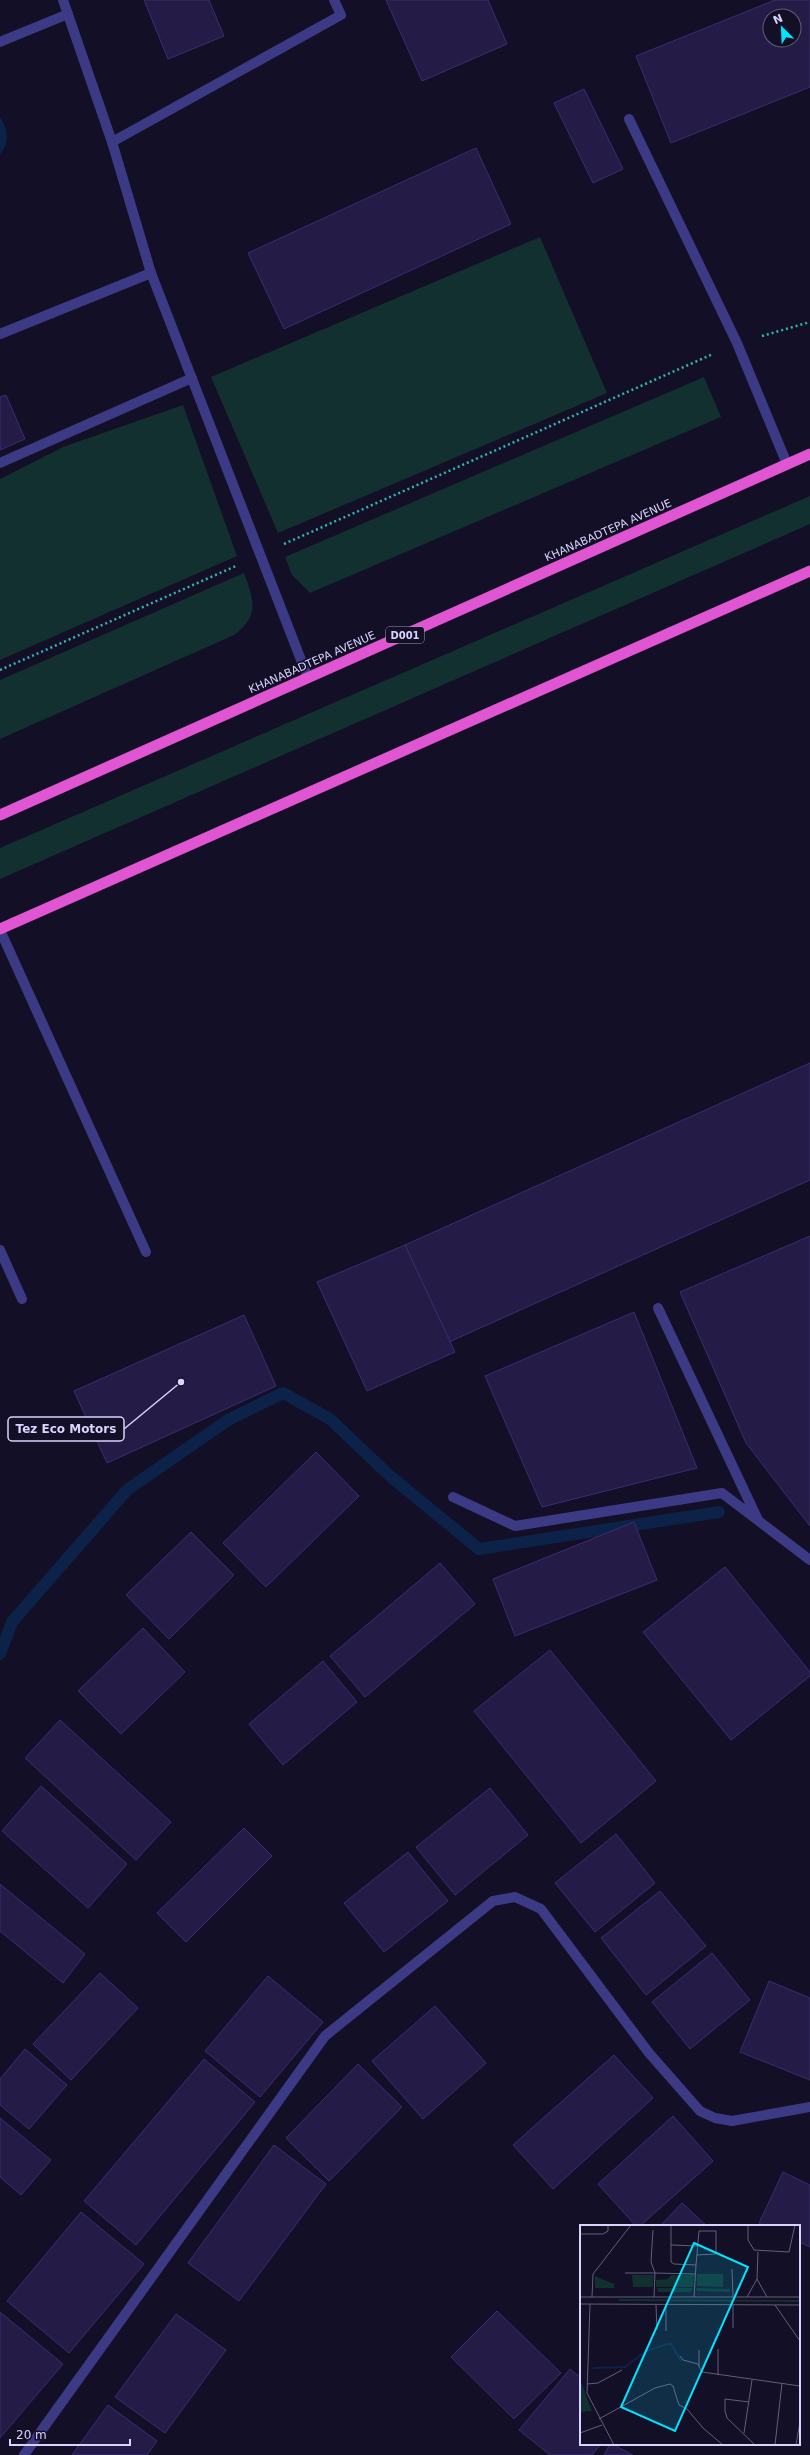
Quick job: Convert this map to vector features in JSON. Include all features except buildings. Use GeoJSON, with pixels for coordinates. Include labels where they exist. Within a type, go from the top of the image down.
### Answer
{"type":"FeatureCollection","features":[{"type":"Feature","properties":{"kind":"highway","name":"KHANABADTEPA AVENUE"},"geometry":{"type":"LineString","coordinates":[[0,815],[810,454]]}},
{"type":"Feature","properties":{"kind":"highway"},"geometry":{"type":"LineString","coordinates":[[0,929],[810,571]]}},
{"type":"Feature","properties":{"kind":"street"},"geometry":{"type":"LineString","coordinates":[[63,0],[112,142],[151,273],[259,556],[308,678]]}},
{"type":"Feature","properties":{"kind":"street"},"geometry":{"type":"LineString","coordinates":[[112,142],[341,15],[334,0]]}},
{"type":"Feature","properties":{"kind":"street"},"geometry":{"type":"LineString","coordinates":[[0,42],[68,14]]}},
{"type":"Feature","properties":{"kind":"street"},"geometry":{"type":"LineString","coordinates":[[629,119],[737,343],[787,464]]}},
{"type":"Feature","properties":{"kind":"street"},"geometry":{"type":"LineString","coordinates":[[0,334],[151,273]]}},
{"type":"Feature","properties":{"kind":"street"},"geometry":{"type":"LineString","coordinates":[[0,463],[192,378]]}},
{"type":"Feature","properties":{"kind":"street"},"geometry":{"type":"LineString","coordinates":[[0,929],[146,1252]]}},
{"type":"Feature","properties":{"kind":"street"},"geometry":{"type":"LineString","coordinates":[[0,1250],[22,1299]]}},
{"type":"Feature","properties":{"kind":"street"},"geometry":{"type":"LineString","coordinates":[[658,1308],[758,1520]]}},
{"type":"Feature","properties":{"kind":"street"},"geometry":{"type":"LineString","coordinates":[[453,1497],[514,1526],[722,1493],[810,1560]]}},
{"type":"Feature","properties":{"kind":"street"},"geometry":{"type":"LineString","coordinates":[[24,2455],[325,2036],[493,1901],[516,1897],[542,1909],[649,2053],[700,2111],[715,2118],[732,2121],[810,2107]]}},
{"type":"Feature","properties":{"kind":"path"},"geometry":{"type":"LineString","coordinates":[[0,670],[737,343],[810,322]]}},
{"type":"Feature","properties":{"kind":"green space"},"geometry":{"type":"Polygon","coordinates":[[[540,237],[607,393],[278,533],[211,377],[540,237]]]}},
{"type":"Feature","properties":{"kind":"green space"},"geometry":{"type":"Polygon","coordinates":[[[704,377],[721,417],[310,593],[292,575],[285,557],[704,377]]]}},
{"type":"Feature","properties":{"kind":"green space"},"geometry":{"type":"Polygon","coordinates":[[[183,405],[237,556],[0,660],[0,479],[63,447],[183,405]]]}},
{"type":"Feature","properties":{"kind":"green space"},"geometry":{"type":"Polygon","coordinates":[[[810,496],[810,524],[0,879],[0,848],[810,496]]]}},
{"type":"Feature","properties":{"kind":"green space"},"geometry":{"type":"Polygon","coordinates":[[[244,573],[252,599],[251,614],[248,621],[234,635],[0,739],[0,680],[244,573]]]}},
{"type":"Feature","properties":{"kind":"water"},"geometry":{"type":"Polygon","coordinates":[[[0,117],[5,126],[7,141],[0,154],[0,117]]]}},
{"type":"Feature","properties":{"kind":"waterway"},"geometry":{"type":"LineString","coordinates":[[0,1654],[12,1622],[127,1490],[228,1420],[283,1393],[330,1419],[390,1476],[479,1549],[719,1512]]}},
{"type":"Feature","properties":{"kind":"place","name":"Tez Eco Motors"},"geometry":{"type":"Point","coordinates":[181,1382]}}]}
